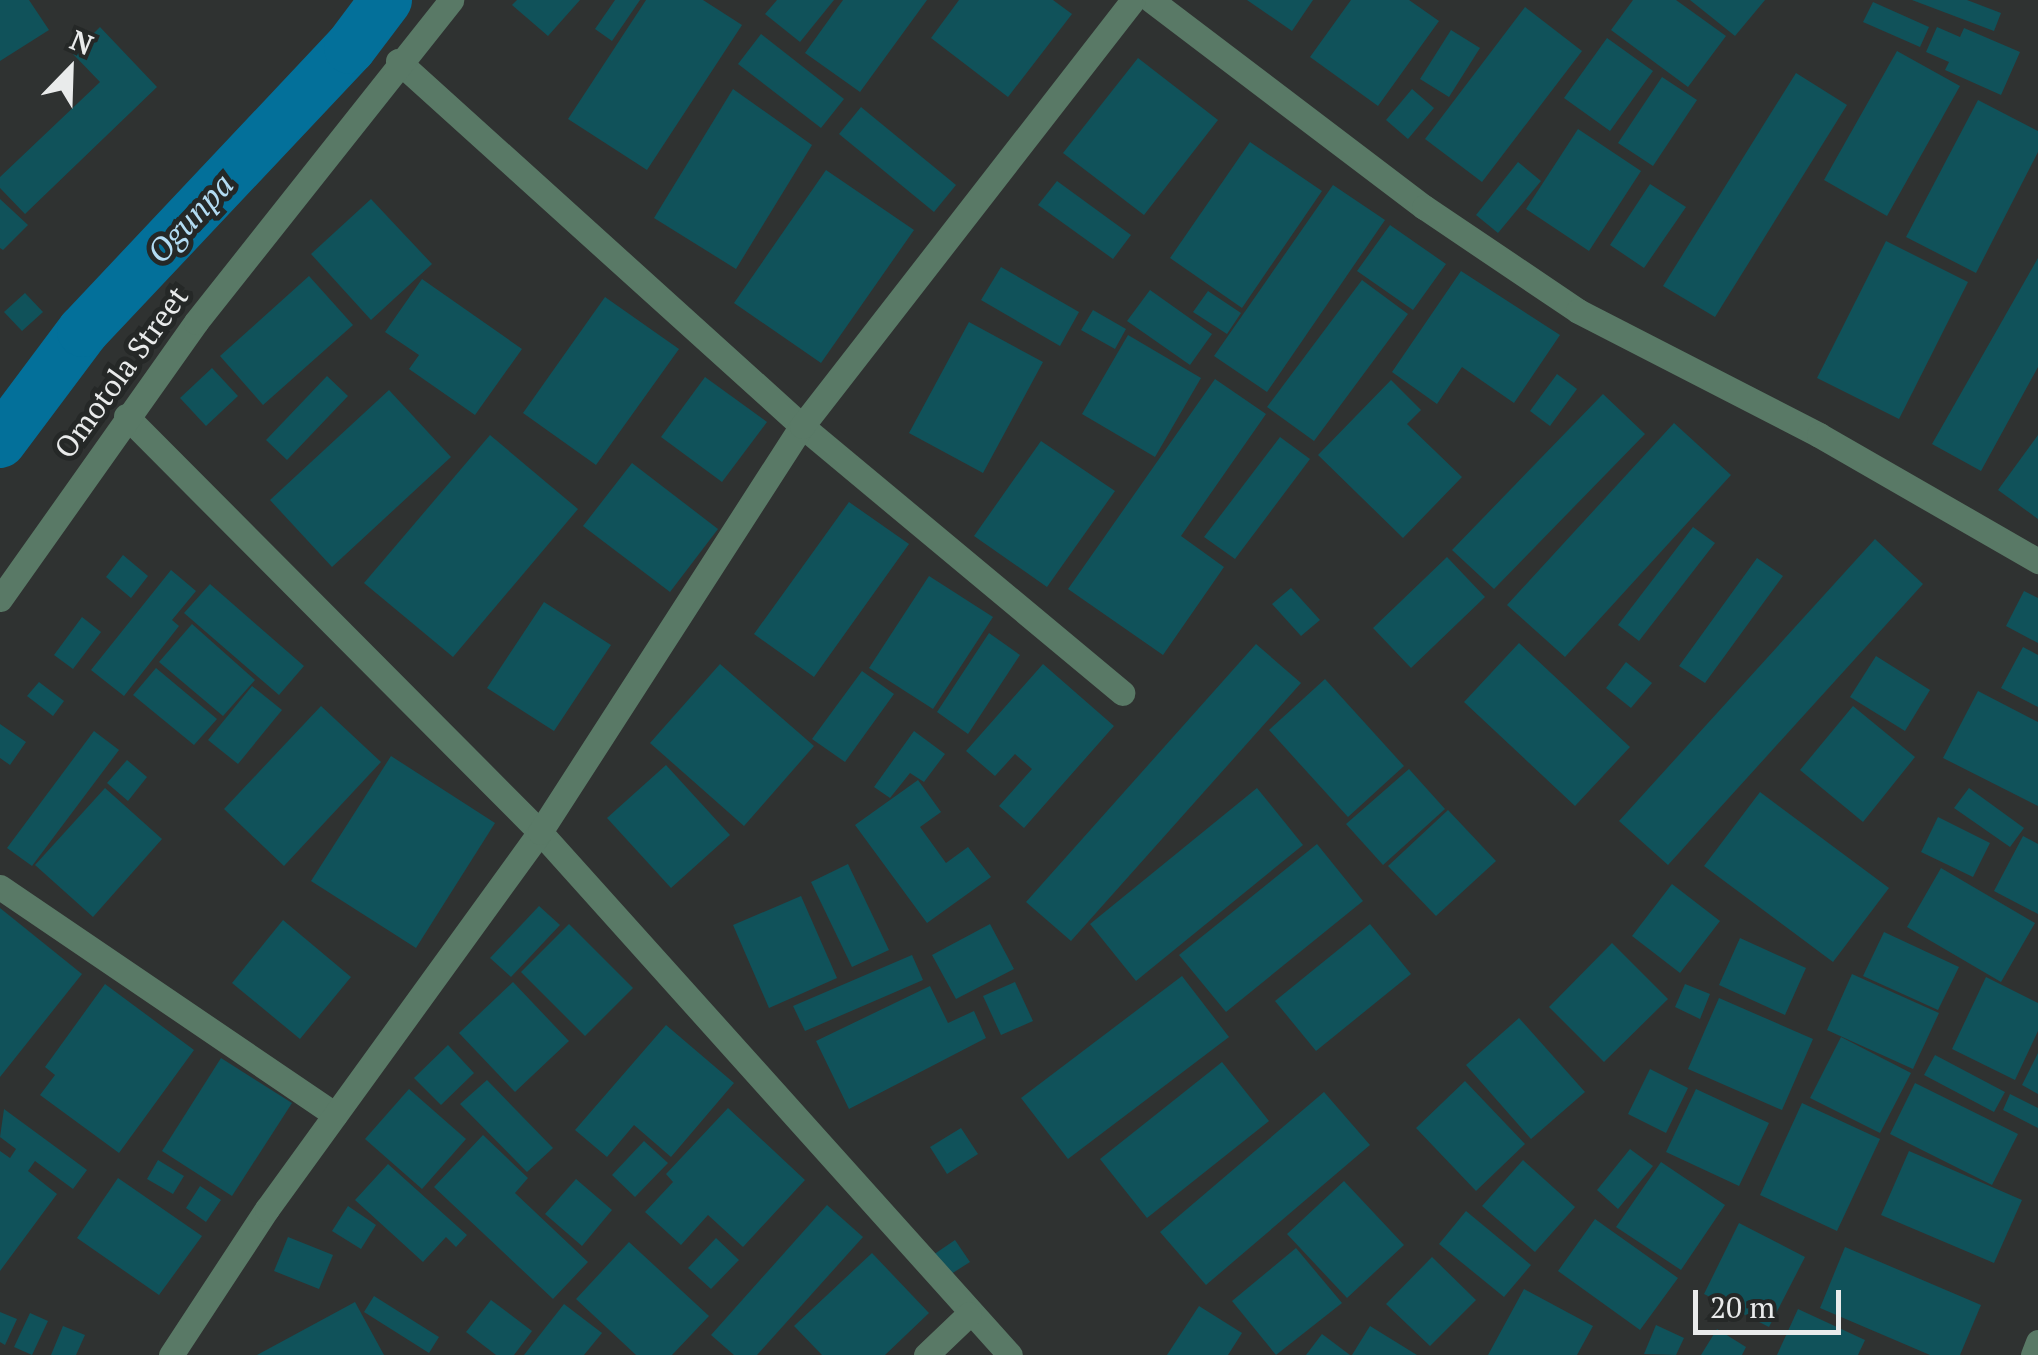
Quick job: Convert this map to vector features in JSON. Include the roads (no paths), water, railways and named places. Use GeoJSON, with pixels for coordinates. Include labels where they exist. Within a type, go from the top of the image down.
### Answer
{"type":"FeatureCollection","features":[{"type":"Feature","properties":{"kind":"street","name":"Omotola Street"},"geometry":{"type":"LineString","coordinates":[[0,599],[126,416],[398,61],[450,0]]}},
{"type":"Feature","properties":{"kind":"street"},"geometry":{"type":"LineString","coordinates":[[171,1355],[335,1115],[540,832],[802,426],[1133,0]]}},
{"type":"Feature","properties":{"kind":"street"},"geometry":{"type":"LineString","coordinates":[[1150,0],[1424,207],[1578,311],[1819,434],[2038,561]]}},
{"type":"Feature","properties":{"kind":"street"},"geometry":{"type":"LineString","coordinates":[[398,61],[802,426],[1122,693]]}},
{"type":"Feature","properties":{"kind":"street"},"geometry":{"type":"LineString","coordinates":[[126,416],[540,832],[969,1314],[1010,1355]]}},
{"type":"Feature","properties":{"kind":"street"},"geometry":{"type":"LineString","coordinates":[[0,886],[335,1115]]}},
{"type":"Feature","properties":{"kind":"street"},"geometry":{"type":"LineString","coordinates":[[926,1355],[969,1314]]}},
{"type":"Feature","properties":{"kind":"street"},"geometry":{"type":"LineString","coordinates":[[2032,1355],[2038,1342]]}},
{"type":"Feature","properties":{"kind":"waterway","name":"Ogunpa"},"geometry":{"type":"LineString","coordinates":[[0,442],[83,331],[350,48],[386,0]]}}]}
